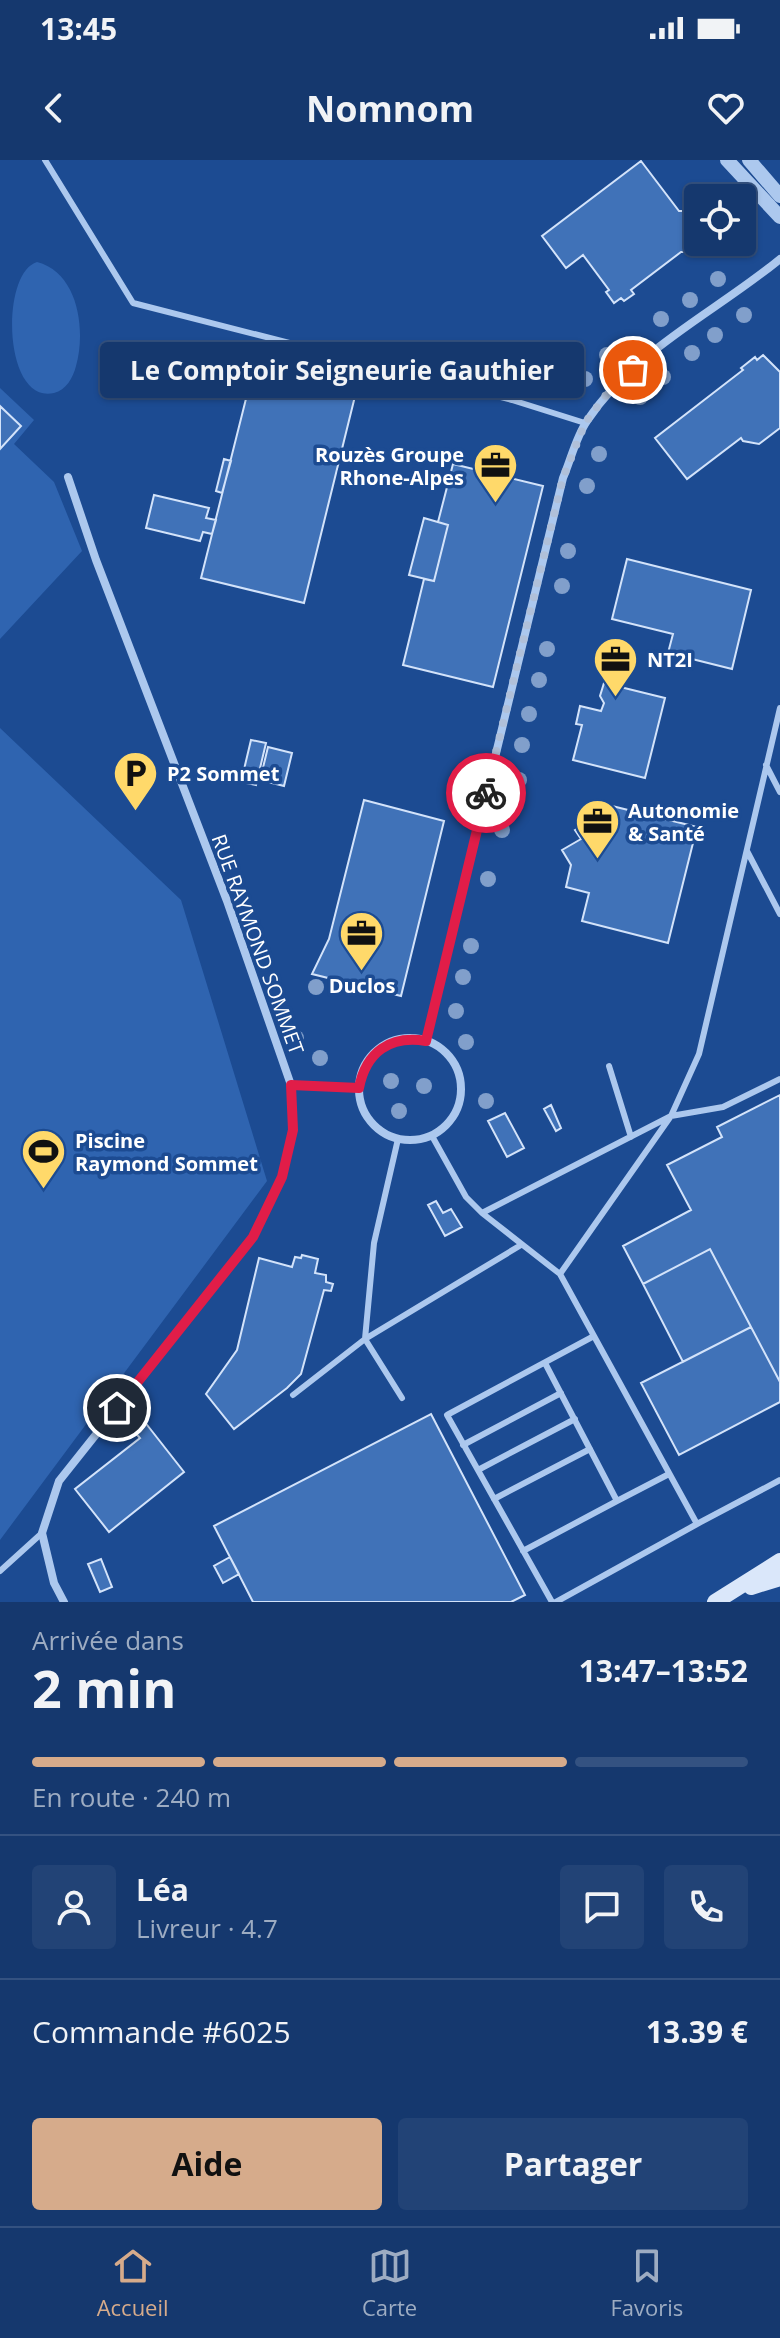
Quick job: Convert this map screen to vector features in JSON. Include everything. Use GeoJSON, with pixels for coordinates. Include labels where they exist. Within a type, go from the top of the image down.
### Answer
{"type":"FeatureCollection","features":[{"type":"Feature","properties":{"kind":"main road"},"geometry":{"type":"LineString","coordinates":[[715,1602],[780,1561]]}},
{"type":"Feature","properties":{"kind":"main road"},"geometry":{"type":"LineString","coordinates":[[734,1592],[780,1578]]}},
{"type":"Feature","properties":{"kind":"street"},"geometry":{"type":"LineString","coordinates":[[727,160],[780,217]]}},
{"type":"Feature","properties":{"kind":"street"},"geometry":{"type":"LineString","coordinates":[[749,160],[780,196]]}},
{"type":"Feature","properties":{"kind":"street"},"geometry":{"type":"LineString","coordinates":[[426,1041],[563,478],[585,423],[612,387],[674,334],[780,259]]}},
{"type":"Feature","properties":{"kind":"street","name":"RUE RAYMOND SOMMET"},"geometry":{"type":"LineString","coordinates":[[42,1533],[59,1481],[253,1237],[282,1177],[293,1130],[291,1085],[227,901],[96,560],[68,477]]}},
{"type":"Feature","properties":{"kind":"street"},"geometry":{"type":"LineString","coordinates":[[411,1038],[426,1041],[442,1049],[453,1062],[460,1078],[461,1095],[456,1112],[446,1126],[432,1136],[415,1140],[398,1139],[382,1132],[369,1120],[359,1088],[362,1072],[369,1058],[395,1040],[411,1038]]}},
{"type":"Feature","properties":{"kind":"street"},"geometry":{"type":"LineString","coordinates":[[291,1085],[359,1088]]}},
{"type":"Feature","properties":{"kind":"street"},"geometry":{"type":"LineString","coordinates":[[42,1533],[54,1583],[64,1602]]}},
{"type":"Feature","properties":{"kind":"lane"},"geometry":{"type":"LineString","coordinates":[[45,160],[133,303],[512,400],[585,423]]}},
{"type":"Feature","properties":{"kind":"lane"},"geometry":{"type":"LineString","coordinates":[[560,1274],[671,1116],[699,1054],[780,708]]}},
{"type":"Feature","properties":{"kind":"lane"},"geometry":{"type":"LineString","coordinates":[[766,765],[780,792]]}},
{"type":"Feature","properties":{"kind":"lane"},"geometry":{"type":"LineString","coordinates":[[747,851],[780,914]]}},
{"type":"Feature","properties":{"kind":"lane"},"geometry":{"type":"LineString","coordinates":[[609,1066],[631,1137]]}},
{"type":"Feature","properties":{"kind":"lane"},"geometry":{"type":"LineString","coordinates":[[482,1213],[671,1116],[723,1107],[780,1079]]}},
{"type":"Feature","properties":{"kind":"lane"},"geometry":{"type":"LineString","coordinates":[[432,1136],[466,1197],[560,1274],[697,1524]]}},
{"type":"Feature","properties":{"kind":"lane"},"geometry":{"type":"LineString","coordinates":[[398,1139],[374,1243],[365,1339],[402,1398]]}},
{"type":"Feature","properties":{"kind":"lane"},"geometry":{"type":"LineString","coordinates":[[293,1395],[365,1339],[521,1245]]}},
{"type":"Feature","properties":{"kind":"lane"},"geometry":{"type":"LineString","coordinates":[[594,1336],[447,1415],[554,1602],[780,1480]]}},
{"type":"Feature","properties":{"kind":"lane"},"geometry":{"type":"LineString","coordinates":[[545,1363],[617,1501]]}},
{"type":"Feature","properties":{"kind":"lane"},"geometry":{"type":"LineString","coordinates":[[463,1445],[561,1393]]}},
{"type":"Feature","properties":{"kind":"lane"},"geometry":{"type":"LineString","coordinates":[[478,1470],[575,1419]]}},
{"type":"Feature","properties":{"kind":"lane"},"geometry":{"type":"LineString","coordinates":[[494,1499],[590,1449]]}},
{"type":"Feature","properties":{"kind":"lane"},"geometry":{"type":"LineString","coordinates":[[523,1551],[669,1474]]}},
{"type":"Feature","properties":{"kind":"lane"},"geometry":{"type":"LineString","coordinates":[[0,1571],[42,1533]]}},
{"type":"Feature","properties":{"kind":"shaded area"},"geometry":{"type":"Polygon","coordinates":[[[37,262],[51,268],[62,278],[76,305],[79,321],[79,352],[75,370],[65,386],[54,393],[37,391],[25,379],[16,360],[12,336],[17,289],[25,271],[37,262]]]}},
{"type":"Feature","properties":{"kind":"shaded area"},"geometry":{"type":"Polygon","coordinates":[[[0,388],[34,420],[14,444],[54,482],[82,551],[0,639],[0,388]]]}},
{"type":"Feature","properties":{"kind":"shaded area"},"geometry":{"type":"Polygon","coordinates":[[[0,728],[181,900],[267,1181],[0,1540],[0,728]]]}},
{"type":"Feature","properties":{"kind":"building"},"geometry":{"type":"Polygon","coordinates":[[[641,161],[679,211],[684,211],[684,252],[631,290],[634,294],[614,303],[606,292],[609,290],[583,255],[566,268],[542,236],[641,161]]]}},
{"type":"Feature","properties":{"kind":"building"},"geometry":{"type":"Polygon","coordinates":[[[763,355],[780,372],[780,428],[759,444],[741,438],[687,479],[655,438],[743,370],[741,368],[755,357],[757,360],[763,355]]]}},
{"type":"Feature","properties":{"kind":"building"},"geometry":{"type":"Polygon","coordinates":[[[256,359],[358,384],[304,603],[201,578],[256,359]]]}},
{"type":"Feature","properties":{"kind":"building"},"geometry":{"type":"Polygon","coordinates":[[[0,406],[21,426],[0,449],[0,406]]]}},
{"type":"Feature","properties":{"kind":"building"},"geometry":{"type":"Polygon","coordinates":[[[224,459],[231,461],[222,493],[216,491],[224,459]]]}},
{"type":"Feature","properties":{"kind":"building"},"geometry":{"type":"Polygon","coordinates":[[[453,464],[543,486],[493,687],[403,665],[424,579],[434,581],[448,525],[438,522],[453,464]]]}},
{"type":"Feature","properties":{"kind":"building"},"geometry":{"type":"Polygon","coordinates":[[[154,495],[209,508],[206,518],[216,520],[212,534],[203,532],[200,541],[146,528],[154,495]]]}},
{"type":"Feature","properties":{"kind":"building"},"geometry":{"type":"Polygon","coordinates":[[[424,518],[448,525],[434,581],[409,575],[424,518]]]}},
{"type":"Feature","properties":{"kind":"building"},"geometry":{"type":"Polygon","coordinates":[[[627,559],[751,590],[732,669],[668,653],[673,634],[612,619],[627,559]]]}},
{"type":"Feature","properties":{"kind":"building"},"geometry":{"type":"Polygon","coordinates":[[[604,683],[665,698],[645,778],[573,760],[582,725],[576,724],[580,706],[601,711],[604,703],[600,696],[604,683]]]}},
{"type":"Feature","properties":{"kind":"building"},"geometry":{"type":"Polygon","coordinates":[[[251,740],[266,743],[256,785],[241,782],[251,740]]]}},
{"type":"Feature","properties":{"kind":"building"},"geometry":{"type":"Polygon","coordinates":[[[268,747],[292,753],[284,786],[260,780],[268,747]]]}},
{"type":"Feature","properties":{"kind":"building"},"geometry":{"type":"Polygon","coordinates":[[[364,800],[444,821],[401,996],[312,974],[329,939],[364,800]]]}},
{"type":"Feature","properties":{"kind":"building"},"geometry":{"type":"Polygon","coordinates":[[[612,806],[697,827],[668,943],[582,921],[589,893],[566,887],[571,865],[562,850],[581,839],[575,830],[589,822],[607,826],[612,806]]]}},
{"type":"Feature","properties":{"kind":"building"},"geometry":{"type":"Polygon","coordinates":[[[780,1095],[780,1382],[710,1249],[643,1284],[623,1246],[691,1210],[667,1165],[722,1137],[717,1127],[780,1095]]]}},
{"type":"Feature","properties":{"kind":"building"},"geometry":{"type":"Polygon","coordinates":[[[551,1105],[561,1128],[556,1131],[544,1109],[551,1105]]]}},
{"type":"Feature","properties":{"kind":"building"},"geometry":{"type":"Polygon","coordinates":[[[505,1113],[524,1148],[507,1157],[488,1121],[505,1113]]]}},
{"type":"Feature","properties":{"kind":"building"},"geometry":{"type":"Polygon","coordinates":[[[436,1201],[443,1213],[451,1209],[462,1227],[445,1236],[428,1205],[436,1201]]]}},
{"type":"Feature","properties":{"kind":"building"},"geometry":{"type":"Polygon","coordinates":[[[710,1249],[751,1327],[683,1362],[643,1284],[710,1249]]]}},
{"type":"Feature","properties":{"kind":"building"},"geometry":{"type":"Polygon","coordinates":[[[302,1255],[318,1259],[315,1273],[326,1275],[326,1282],[333,1284],[331,1291],[324,1290],[301,1374],[234,1429],[206,1394],[237,1350],[259,1258],[292,1267],[295,1257],[301,1258],[302,1255]]]}},
{"type":"Feature","properties":{"kind":"building"},"geometry":{"type":"Polygon","coordinates":[[[751,1327],[780,1382],[780,1402],[679,1455],[641,1383],[751,1327]]]}},
{"type":"Feature","properties":{"kind":"building"},"geometry":{"type":"Polygon","coordinates":[[[431,1414],[525,1595],[511,1602],[253,1602],[214,1526],[431,1414]]]}},
{"type":"Feature","properties":{"kind":"building"},"geometry":{"type":"Polygon","coordinates":[[[144,1421],[184,1472],[109,1532],[75,1489],[140,1438],[133,1430],[144,1421]]]}},
{"type":"Feature","properties":{"kind":"building"},"geometry":{"type":"Polygon","coordinates":[[[230,1557],[239,1574],[223,1583],[214,1566],[230,1557]]]}},
{"type":"Feature","properties":{"kind":"building"},"geometry":{"type":"Polygon","coordinates":[[[101,1559],[112,1587],[100,1592],[88,1564],[101,1559]]]}},
{"type":"Feature","properties":{"kind":"way so far"},"geometry":{"type":"LineString","coordinates":[[486,793],[563,478],[585,423],[612,387],[633,370]]}},
{"type":"Feature","properties":{"kind":"place","name":"Le Comptoir Seigneurie Gauthier"},"geometry":{"type":"Point","coordinates":[633,370]}},
{"type":"Feature","properties":{"kind":"place","name":"Rouzès Groupe Rhone-Alpes"},"geometry":{"type":"Point","coordinates":[495,504]}},
{"type":"Feature","properties":{"kind":"place","name":"NT2I"},"geometry":{"type":"Point","coordinates":[616,698]}},
{"type":"Feature","properties":{"kind":"place","name":"P2 Sommet"},"geometry":{"type":"Point","coordinates":[136,812]}},
{"type":"Feature","properties":{"kind":"place","name":"Autonomie & Santé"},"geometry":{"type":"Point","coordinates":[597,860]}},
{"type":"Feature","properties":{"kind":"place","name":"Duclos"},"geometry":{"type":"Point","coordinates":[362,972]}},
{"type":"Feature","properties":{"kind":"place","name":"Piscine Raymond Sommet"},"geometry":{"type":"Point","coordinates":[44,1190]}},
{"type":"Feature","properties":{"kind":"route"},"geometry":{"type":"LineString","coordinates":[[117,1408],[253,1237],[282,1177],[293,1130],[291,1085],[359,1088],[369,1058],[381,1047],[395,1040],[411,1038],[426,1041],[486,793]]}}]}
